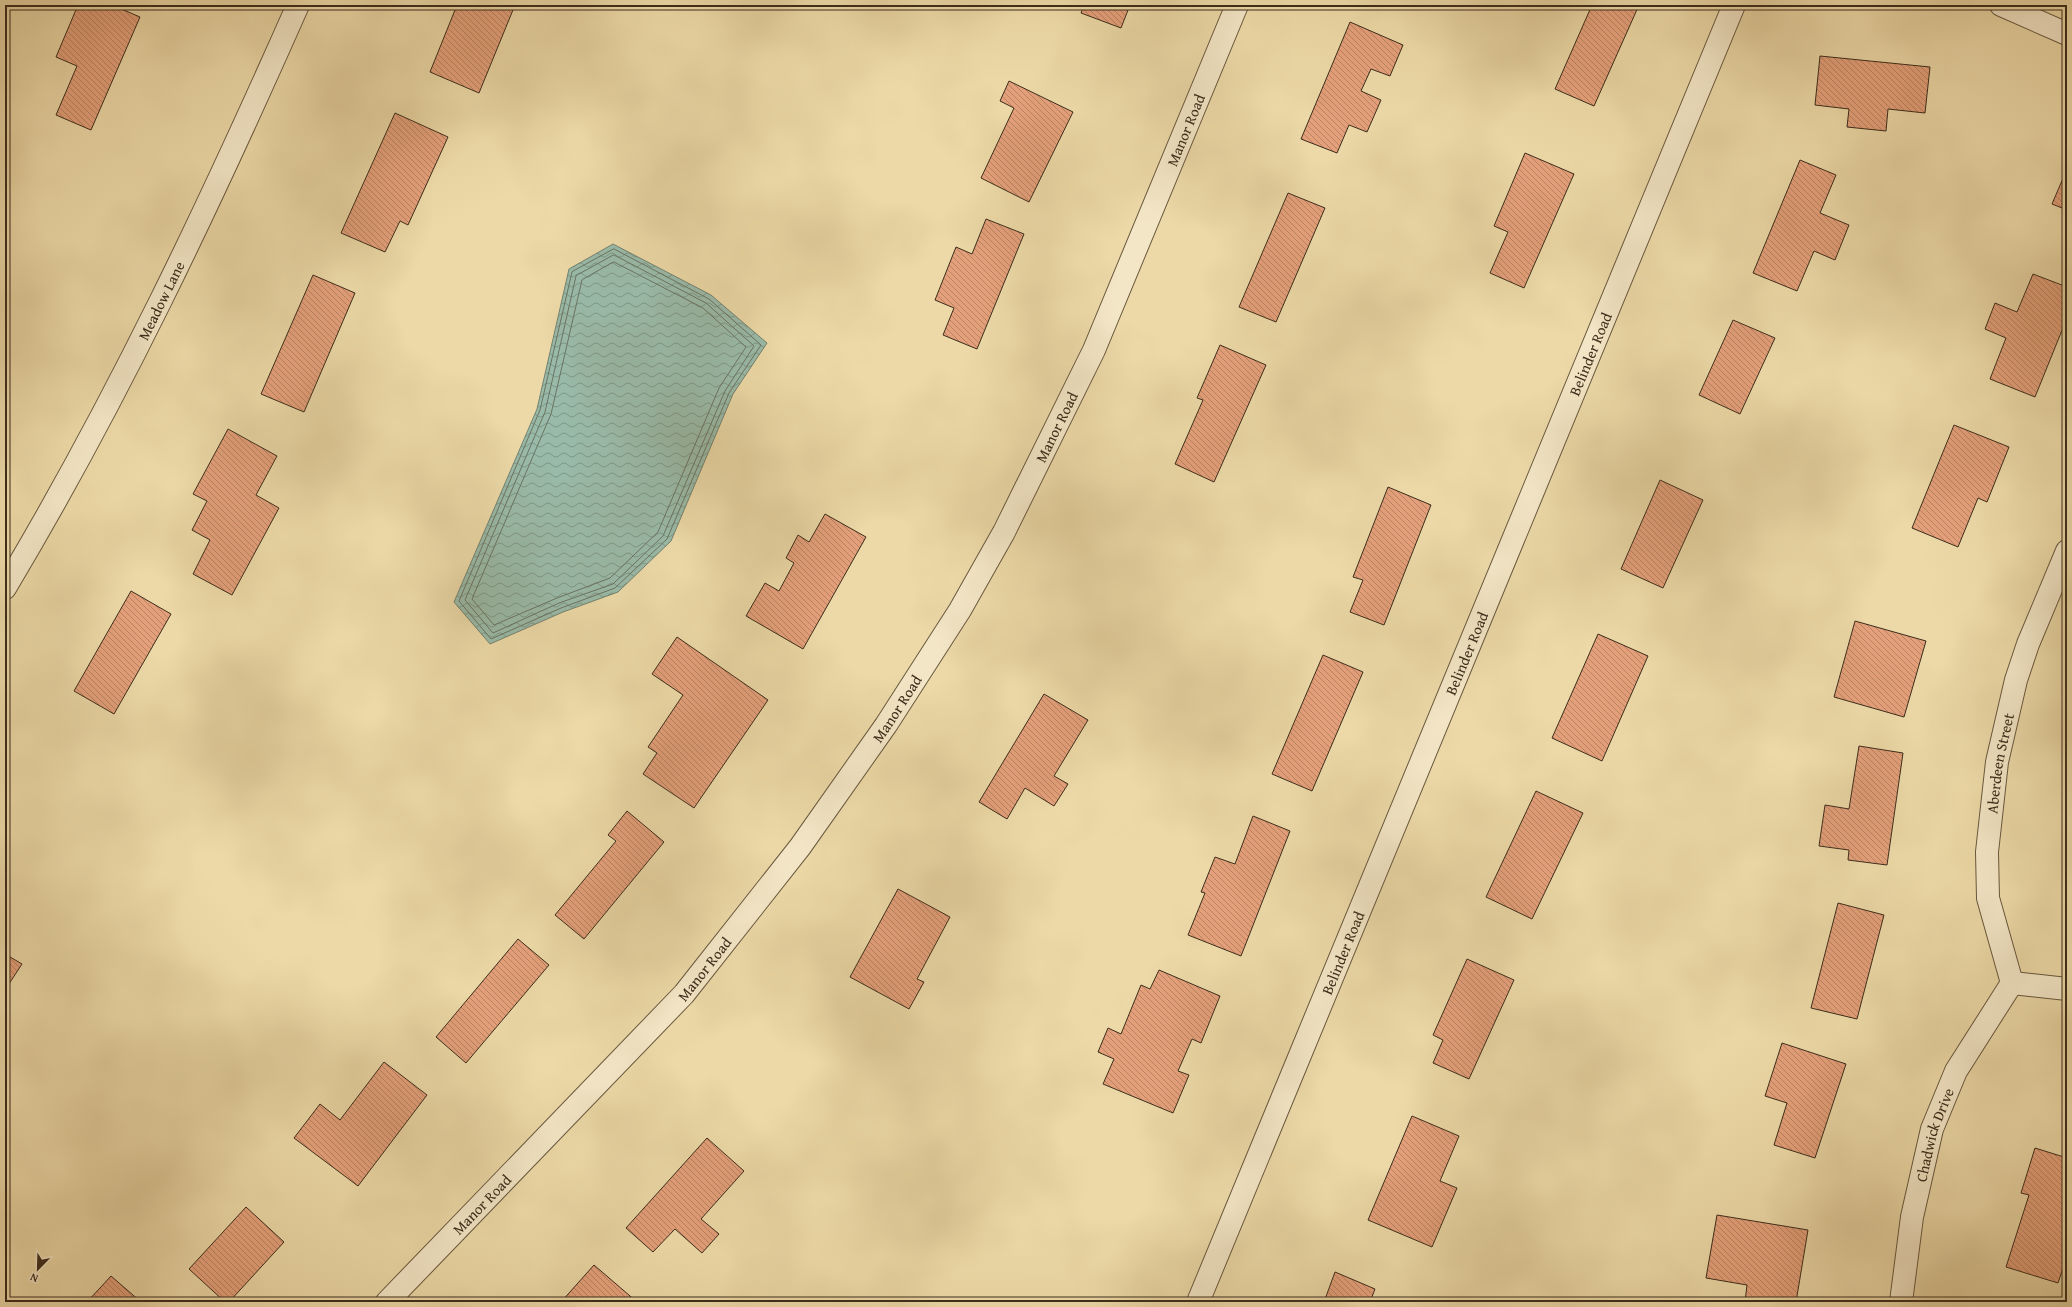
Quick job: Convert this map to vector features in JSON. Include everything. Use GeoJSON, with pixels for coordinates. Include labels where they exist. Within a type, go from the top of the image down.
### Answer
{"type":"FeatureCollection","features":[{"type":"Feature","properties":{"kind":"street","name":"Meadow Lane"},"geometry":{"type":"LineString","coordinates":[[5,588],[35,537],[159,306],[231,158],[298,5]]}},
{"type":"Feature","properties":{"kind":"street","name":"Manor Road"},"geometry":{"type":"LineString","coordinates":[[387,1302],[684,994],[800,847],[886,725],[960,610],[1004,532],[1087,364],[1238,5]]}},
{"type":"Feature","properties":{"kind":"street","name":"Belinder Road"},"geometry":{"type":"LineString","coordinates":[[1198,1302],[1734,5]]}},
{"type":"Feature","properties":{"kind":"street"},"geometry":{"type":"LineString","coordinates":[[2001,5],[2067,34]]}},
{"type":"Feature","properties":{"kind":"street","name":"Aberdeen Street"},"geometry":{"type":"LineString","coordinates":[[2012,983],[1988,898],[1988,852],[1997,762],[2016,680],[2028,644],[2067,551]]}},
{"type":"Feature","properties":{"kind":"street"},"geometry":{"type":"LineString","coordinates":[[2012,983],[2067,989]]}},
{"type":"Feature","properties":{"kind":"street","name":"Chadwick Drive"},"geometry":{"type":"LineString","coordinates":[[1901,1302],[1912,1217],[1932,1129],[1956,1071],[2012,983]]}},
{"type":"Feature","properties":{"kind":"water"},"geometry":{"type":"Polygon","coordinates":[[[613,244],[711,295],[767,343],[733,394],[671,541],[618,592],[563,612],[490,644],[454,602],[537,409],[569,269],[613,244]]]}},
{"type":"Feature","properties":{"kind":"building"},"geometry":{"type":"Polygon","coordinates":[[[78,5],[112,5],[140,17],[91,130],[56,115],[77,66],[56,57],[78,5]]]}},
{"type":"Feature","properties":{"kind":"building"},"geometry":{"type":"Polygon","coordinates":[[[457,5],[515,5],[479,93],[430,72],[457,5]]]}},
{"type":"Feature","properties":{"kind":"building"},"geometry":{"type":"Polygon","coordinates":[[[1084,5],[1130,5],[1121,28],[1081,13],[1084,5]]]}},
{"type":"Feature","properties":{"kind":"building"},"geometry":{"type":"Polygon","coordinates":[[[1592,5],[1639,5],[1594,106],[1555,89],[1592,5]]]}},
{"type":"Feature","properties":{"kind":"building"},"geometry":{"type":"Polygon","coordinates":[[[1350,22],[1403,45],[1390,76],[1371,69],[1361,91],[1381,100],[1367,132],[1349,125],[1337,153],[1301,139],[1350,22]]]}},
{"type":"Feature","properties":{"kind":"building"},"geometry":{"type":"Polygon","coordinates":[[[1820,56],[1930,67],[1925,113],[1888,109],[1886,131],[1847,127],[1849,109],[1815,105],[1820,56]]]}},
{"type":"Feature","properties":{"kind":"building"},"geometry":{"type":"Polygon","coordinates":[[[1009,81],[1073,112],[1029,202],[981,178],[1014,108],[1000,101],[1009,81]]]}},
{"type":"Feature","properties":{"kind":"building"},"geometry":{"type":"Polygon","coordinates":[[[395,113],[448,137],[408,225],[400,221],[385,252],[341,233],[395,113]]]}},
{"type":"Feature","properties":{"kind":"building"},"geometry":{"type":"Polygon","coordinates":[[[1525,153],[1574,174],[1524,288],[1490,273],[1508,232],[1494,226],[1525,153]]]}},
{"type":"Feature","properties":{"kind":"building"},"geometry":{"type":"Polygon","coordinates":[[[1800,160],[1836,175],[1820,213],[1849,225],[1835,260],[1814,251],[1797,291],[1753,273],[1800,160]]]}},
{"type":"Feature","properties":{"kind":"building"},"geometry":{"type":"Polygon","coordinates":[[[2067,169],[2067,210],[2052,204],[2067,169]]]}},
{"type":"Feature","properties":{"kind":"building"},"geometry":{"type":"Polygon","coordinates":[[[1288,193],[1325,208],[1276,322],[1239,307],[1288,193]]]}},
{"type":"Feature","properties":{"kind":"building"},"geometry":{"type":"Polygon","coordinates":[[[986,219],[1024,234],[977,349],[943,335],[954,308],[935,300],[956,247],[972,254],[986,219]]]}},
{"type":"Feature","properties":{"kind":"building"},"geometry":{"type":"Polygon","coordinates":[[[2033,274],[2067,287],[2067,318],[2035,397],[1990,379],[2006,338],[1985,329],[1995,303],[2017,312],[2033,274]]]}},
{"type":"Feature","properties":{"kind":"building"},"geometry":{"type":"Polygon","coordinates":[[[313,275],[355,293],[304,412],[261,394],[313,275]]]}},
{"type":"Feature","properties":{"kind":"building"},"geometry":{"type":"Polygon","coordinates":[[[1733,320],[1775,338],[1740,414],[1699,395],[1733,320]]]}},
{"type":"Feature","properties":{"kind":"building"},"geometry":{"type":"Polygon","coordinates":[[[1220,345],[1266,365],[1214,482],[1175,464],[1203,400],[1197,398],[1220,345]]]}},
{"type":"Feature","properties":{"kind":"building"},"geometry":{"type":"Polygon","coordinates":[[[1954,425],[2009,447],[1987,502],[1978,498],[1958,547],[1912,528],[1954,425]]]}},
{"type":"Feature","properties":{"kind":"building"},"geometry":{"type":"Polygon","coordinates":[[[228,429],[277,456],[256,495],[279,508],[232,595],[193,574],[210,540],[192,530],[207,501],[193,494],[228,429]]]}},
{"type":"Feature","properties":{"kind":"building"},"geometry":{"type":"Polygon","coordinates":[[[1660,480],[1703,500],[1663,588],[1621,569],[1660,480]]]}},
{"type":"Feature","properties":{"kind":"building"},"geometry":{"type":"Polygon","coordinates":[[[1388,487],[1431,505],[1384,625],[1350,612],[1363,580],[1353,577],[1388,487]]]}},
{"type":"Feature","properties":{"kind":"building"},"geometry":{"type":"Polygon","coordinates":[[[825,514],[866,537],[803,649],[746,616],[765,583],[779,591],[794,563],[786,558],[798,535],[809,542],[825,514]]]}},
{"type":"Feature","properties":{"kind":"building"},"geometry":{"type":"Polygon","coordinates":[[[131,591],[171,614],[114,714],[74,691],[131,591]]]}},
{"type":"Feature","properties":{"kind":"building"},"geometry":{"type":"Polygon","coordinates":[[[1855,621],[1926,641],[1904,717],[1834,697],[1855,621]]]}},
{"type":"Feature","properties":{"kind":"building"},"geometry":{"type":"Polygon","coordinates":[[[1598,634],[1648,656],[1602,761],[1552,738],[1598,634]]]}},
{"type":"Feature","properties":{"kind":"building"},"geometry":{"type":"Polygon","coordinates":[[[677,637],[768,700],[694,808],[643,774],[657,753],[648,747],[683,695],[652,674],[677,637]]]}},
{"type":"Feature","properties":{"kind":"building"},"geometry":{"type":"Polygon","coordinates":[[[1323,655],[1363,672],[1312,791],[1272,774],[1323,655]]]}},
{"type":"Feature","properties":{"kind":"building"},"geometry":{"type":"Polygon","coordinates":[[[1044,694],[1088,720],[1054,776],[1068,784],[1054,806],[1025,788],[1007,819],[979,802],[1044,694]]]}},
{"type":"Feature","properties":{"kind":"building"},"geometry":{"type":"Polygon","coordinates":[[[1859,746],[1903,753],[1887,865],[1848,860],[1849,850],[1819,846],[1825,805],[1849,809],[1859,746]]]}},
{"type":"Feature","properties":{"kind":"building"},"geometry":{"type":"Polygon","coordinates":[[[1536,791],[1583,813],[1532,919],[1486,897],[1536,791]]]}},
{"type":"Feature","properties":{"kind":"building"},"geometry":{"type":"Polygon","coordinates":[[[627,811],[664,842],[584,939],[555,915],[616,841],[608,835],[627,811]]]}},
{"type":"Feature","properties":{"kind":"building"},"geometry":{"type":"Polygon","coordinates":[[[1253,816],[1290,831],[1241,956],[1188,935],[1205,893],[1201,892],[1215,857],[1235,864],[1253,816]]]}},
{"type":"Feature","properties":{"kind":"building"},"geometry":{"type":"Polygon","coordinates":[[[898,889],[950,917],[917,979],[924,982],[909,1009],[850,977],[898,889]]]}},
{"type":"Feature","properties":{"kind":"building"},"geometry":{"type":"Polygon","coordinates":[[[1838,903],[1884,915],[1857,1019],[1811,1008],[1838,903]]]}},
{"type":"Feature","properties":{"kind":"building"},"geometry":{"type":"Polygon","coordinates":[[[518,939],[549,965],[466,1063],[436,1037],[518,939]]]}},
{"type":"Feature","properties":{"kind":"building"},"geometry":{"type":"Polygon","coordinates":[[[5,954],[22,964],[5,990],[5,954]]]}},
{"type":"Feature","properties":{"kind":"building"},"geometry":{"type":"Polygon","coordinates":[[[1467,959],[1514,980],[1469,1079],[1433,1063],[1443,1040],[1433,1035],[1467,959]]]}},
{"type":"Feature","properties":{"kind":"building"},"geometry":{"type":"Polygon","coordinates":[[[1159,970],[1220,996],[1201,1043],[1192,1039],[1178,1071],[1189,1075],[1173,1113],[1103,1084],[1114,1059],[1098,1052],[1108,1028],[1121,1034],[1141,985],[1150,989],[1159,970]]]}},
{"type":"Feature","properties":{"kind":"building"},"geometry":{"type":"Polygon","coordinates":[[[1782,1043],[1846,1064],[1815,1158],[1774,1145],[1787,1103],[1765,1096],[1782,1043]]]}},
{"type":"Feature","properties":{"kind":"building"},"geometry":{"type":"Polygon","coordinates":[[[384,1062],[427,1095],[358,1186],[294,1138],[320,1104],[340,1120],[384,1062]]]}},
{"type":"Feature","properties":{"kind":"building"},"geometry":{"type":"Polygon","coordinates":[[[1412,1116],[1459,1136],[1440,1181],[1457,1188],[1432,1247],[1368,1220],[1412,1116]]]}},
{"type":"Feature","properties":{"kind":"building"},"geometry":{"type":"Polygon","coordinates":[[[707,1138],[744,1171],[701,1219],[719,1234],[702,1253],[675,1229],[653,1252],[626,1228],[707,1138]]]}},
{"type":"Feature","properties":{"kind":"building"},"geometry":{"type":"Polygon","coordinates":[[[2035,1148],[2067,1158],[2067,1256],[2058,1283],[2006,1267],[2029,1195],[2021,1193],[2035,1148]]]}},
{"type":"Feature","properties":{"kind":"building"},"geometry":{"type":"Polygon","coordinates":[[[246,1207],[284,1242],[229,1302],[225,1302],[189,1269],[246,1207]]]}},
{"type":"Feature","properties":{"kind":"building"},"geometry":{"type":"Polygon","coordinates":[[[1717,1215],[1808,1230],[1796,1302],[1745,1302],[1747,1285],[1706,1278],[1717,1215]]]}},
{"type":"Feature","properties":{"kind":"building"},"geometry":{"type":"Polygon","coordinates":[[[594,1265],[637,1302],[561,1302],[594,1265]]]}},
{"type":"Feature","properties":{"kind":"building"},"geometry":{"type":"Polygon","coordinates":[[[1335,1272],[1375,1289],[1370,1302],[1324,1302],[1335,1272]]]}},
{"type":"Feature","properties":{"kind":"building"},"geometry":{"type":"Polygon","coordinates":[[[111,1276],[141,1302],[87,1302],[111,1276]]]}}]}
